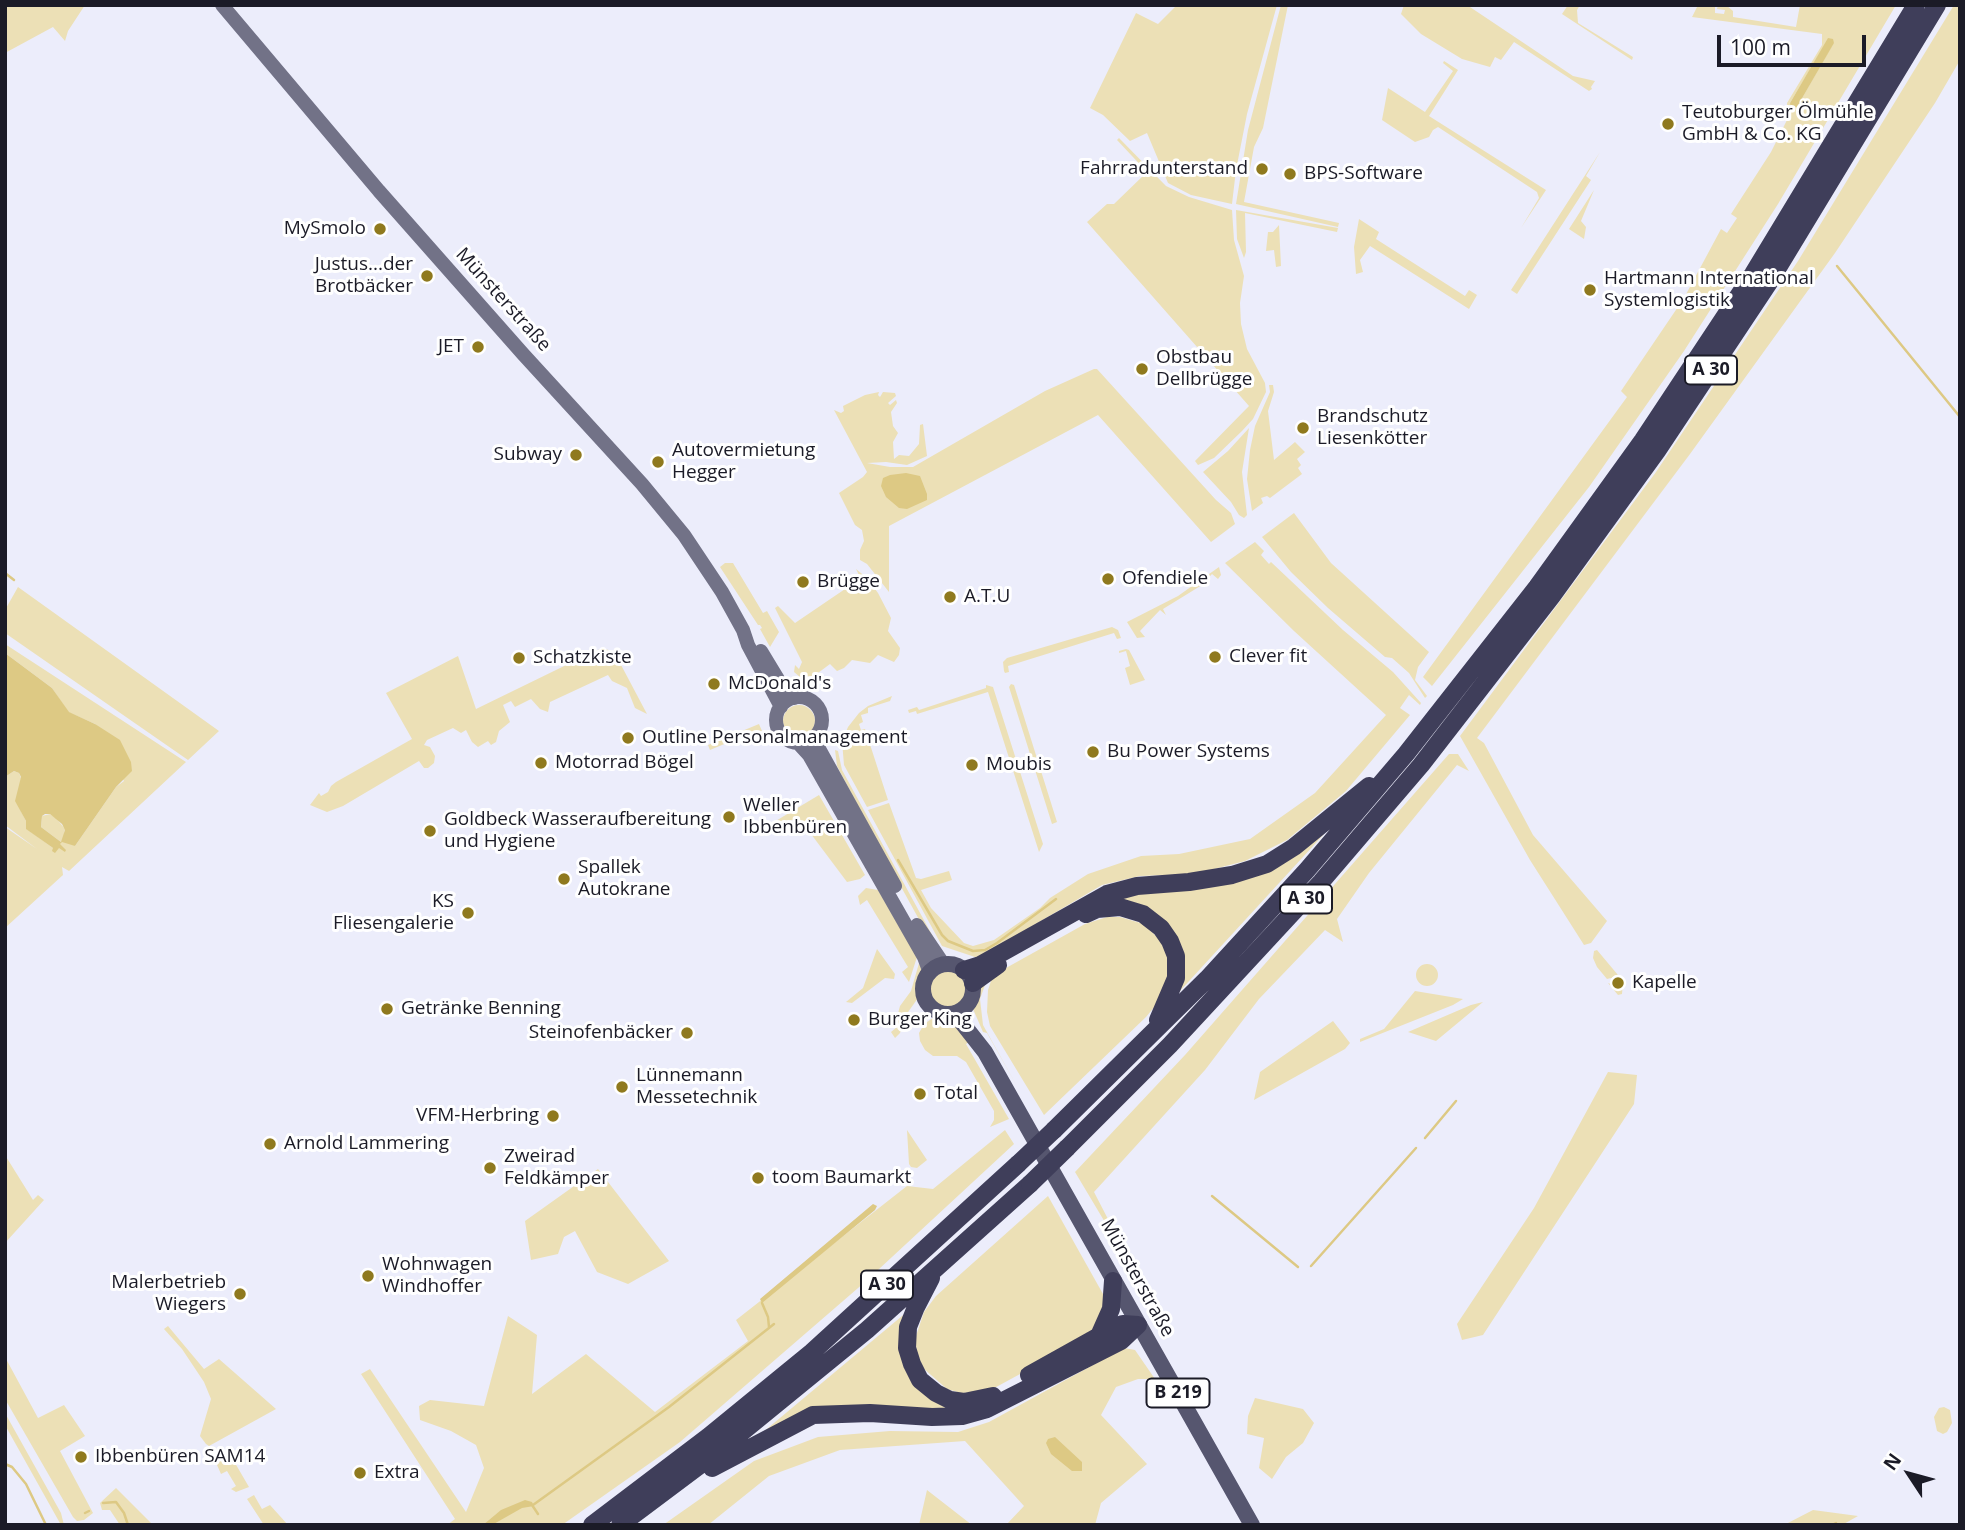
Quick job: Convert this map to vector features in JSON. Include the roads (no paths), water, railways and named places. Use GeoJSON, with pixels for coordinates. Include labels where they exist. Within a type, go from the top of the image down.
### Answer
{"type":"FeatureCollection","features":[{"type":"Feature","properties":{"kind":"highway","name":"A 30"},"geometry":{"type":"LineString","coordinates":[[620,1525],[720,1450],[806,1380],[1030,1184],[1170,1045],[1362,835],[1688,373],[1817,171],[1916,5]]}},
{"type":"Feature","properties":{"kind":"highway","name":"A 30"},"geometry":{"type":"LineString","coordinates":[[1453,709],[1552,596],[1703,383],[1832,180],[1937,5]]}},
{"type":"Feature","properties":{"kind":"highway","name":"A 30"},"geometry":{"type":"LineString","coordinates":[[592,1525],[708,1437],[812,1352],[1054,1130],[1259,925],[1406,754],[1429,740]]}},
{"type":"Feature","properties":{"kind":"highway"},"geometry":{"type":"LineString","coordinates":[[969,977],[980,965],[1107,894],[1137,886],[1232,875],[1267,864],[1294,847],[1406,754]]}},
{"type":"Feature","properties":{"kind":"highway"},"geometry":{"type":"LineString","coordinates":[[969,977],[1097,909],[1120,907],[1143,914],[1161,928],[1176,956],[1176,978],[1151,1034]]}},
{"type":"Feature","properties":{"kind":"highway"},"geometry":{"type":"LineString","coordinates":[[936,1269],[908,1327],[908,1348],[920,1380],[936,1393],[950,1399],[964,1402],[988,1399],[1123,1324],[1139,1325]]}},
{"type":"Feature","properties":{"kind":"highway"},"geometry":{"type":"LineString","coordinates":[[1099,1336],[1111,1309],[1113,1280]]}},
{"type":"Feature","properties":{"kind":"highway"},"geometry":{"type":"LineString","coordinates":[[671,1487],[813,1415],[870,1413],[962,1416],[987,1409],[1121,1341],[1139,1325]]}},
{"type":"Feature","properties":{"kind":"main road","name":"Münsterstraße"},"geometry":{"type":"LineString","coordinates":[[222,5],[480,306],[642,484],[684,535],[743,629],[748,645],[781,707],[776,719],[779,731],[787,740],[798,743],[809,755],[924,957],[930,973]]}},
{"type":"Feature","properties":{"kind":"main road","name":"Münsterstraße"},"geometry":{"type":"LineString","coordinates":[[743,629],[753,639],[784,690],[794,698],[806,699],[817,706],[821,726],[813,738]]}},
{"type":"Feature","properties":{"kind":"main road"},"geometry":{"type":"LineString","coordinates":[[781,707],[794,698]]}},
{"type":"Feature","properties":{"kind":"main road"},"geometry":{"type":"LineString","coordinates":[[798,743],[813,738],[925,939],[944,965]]}},
{"type":"Feature","properties":{"kind":"main road"},"geometry":{"type":"LineString","coordinates":[[951,964],[969,977],[973,991],[968,1004],[949,1014],[936,1010],[925,998],[924,985],[930,973],[944,965],[951,964]]}},
{"type":"Feature","properties":{"kind":"main road","name":"Münsterstraße"},"geometry":{"type":"LineString","coordinates":[[968,1004],[985,1052]]}},
{"type":"Feature","properties":{"kind":"main road","name":"Münsterstraße"},"geometry":{"type":"LineString","coordinates":[[949,1014],[959,1019],[985,1052],[1252,1525]]}},
{"type":"Feature","properties":{"kind":"waterway"},"geometry":{"type":"LineString","coordinates":[[1837,266],[1960,417]]}},
{"type":"Feature","properties":{"kind":"waterway"},"geometry":{"type":"LineString","coordinates":[[5,573],[14,580]]}},
{"type":"Feature","properties":{"kind":"waterway"},"geometry":{"type":"LineString","coordinates":[[898,860],[942,935],[948,941],[973,951],[985,950],[997,943],[1056,899]]}},
{"type":"Feature","properties":{"kind":"waterway"},"geometry":{"type":"LineString","coordinates":[[1425,1138],[1456,1101]]}},
{"type":"Feature","properties":{"kind":"waterway"},"geometry":{"type":"LineString","coordinates":[[1311,1266],[1416,1148]]}},
{"type":"Feature","properties":{"kind":"waterway"},"geometry":{"type":"LineString","coordinates":[[1212,1196],[1298,1267]]}},
{"type":"Feature","properties":{"kind":"waterway"},"geometry":{"type":"LineString","coordinates":[[762,1303],[769,1327]]}},
{"type":"Feature","properties":{"kind":"waterway"},"geometry":{"type":"LineString","coordinates":[[533,1505],[669,1407],[774,1324]]}},
{"type":"Feature","properties":{"kind":"waterway"},"geometry":{"type":"LineString","coordinates":[[5,1464],[12,1467],[26,1484],[46,1525]]}},
{"type":"Feature","properties":{"kind":"waterway"},"geometry":{"type":"LineString","coordinates":[[103,1503],[116,1502],[128,1525]]}},
{"type":"Feature","properties":{"kind":"waterway"},"geometry":{"type":"LineString","coordinates":[[532,1505],[538,1514]]}},
{"type":"Feature","properties":{"kind":"waterway"},"geometry":{"type":"LineString","coordinates":[[85,1513],[89,1511]]}},
{"type":"Feature","properties":{"kind":"waterway"},"geometry":{"type":"LineString","coordinates":[[1832,1525],[1836,1523]]}},
{"type":"Feature","properties":{"kind":"place","name":"Teutoburger Ölmühle GmbH & Co. KG"},"geometry":{"type":"Point","coordinates":[1668,124]}},
{"type":"Feature","properties":{"kind":"place","name":"Fahrradunterstand"},"geometry":{"type":"Point","coordinates":[1262,169]}},
{"type":"Feature","properties":{"kind":"place","name":"BPS-Software"},"geometry":{"type":"Point","coordinates":[1290,174]}},
{"type":"Feature","properties":{"kind":"place","name":"MySmolo"},"geometry":{"type":"Point","coordinates":[380,229]}},
{"type":"Feature","properties":{"kind":"place","name":"Justus...der Brotbäcker"},"geometry":{"type":"Point","coordinates":[427,276]}},
{"type":"Feature","properties":{"kind":"place","name":"Hartmann International Systemlogistik"},"geometry":{"type":"Point","coordinates":[1590,290]}},
{"type":"Feature","properties":{"kind":"place","name":"JET"},"geometry":{"type":"Point","coordinates":[478,347]}},
{"type":"Feature","properties":{"kind":"place","name":"Obstbau Dellbrügge"},"geometry":{"type":"Point","coordinates":[1142,369]}},
{"type":"Feature","properties":{"kind":"place","name":"Brandschutz Liesenkötter"},"geometry":{"type":"Point","coordinates":[1303,428]}},
{"type":"Feature","properties":{"kind":"place","name":"Subway"},"geometry":{"type":"Point","coordinates":[576,455]}},
{"type":"Feature","properties":{"kind":"place","name":"Autovermietung Hegger"},"geometry":{"type":"Point","coordinates":[658,462]}},
{"type":"Feature","properties":{"kind":"place","name":"Ofendiele"},"geometry":{"type":"Point","coordinates":[1108,579]}},
{"type":"Feature","properties":{"kind":"place","name":"Brügge"},"geometry":{"type":"Point","coordinates":[803,582]}},
{"type":"Feature","properties":{"kind":"place","name":"A.T.U"},"geometry":{"type":"Point","coordinates":[950,597]}},
{"type":"Feature","properties":{"kind":"place","name":"Clever fit"},"geometry":{"type":"Point","coordinates":[1215,657]}},
{"type":"Feature","properties":{"kind":"place","name":"Schatzkiste"},"geometry":{"type":"Point","coordinates":[519,658]}},
{"type":"Feature","properties":{"kind":"place","name":"McDonald's"},"geometry":{"type":"Point","coordinates":[714,684]}},
{"type":"Feature","properties":{"kind":"place","name":"Outline Personalmanagement"},"geometry":{"type":"Point","coordinates":[628,738]}},
{"type":"Feature","properties":{"kind":"place","name":"Bu Power Systems"},"geometry":{"type":"Point","coordinates":[1093,752]}},
{"type":"Feature","properties":{"kind":"place","name":"Motorrad Bögel"},"geometry":{"type":"Point","coordinates":[541,763]}},
{"type":"Feature","properties":{"kind":"place","name":"Moubis"},"geometry":{"type":"Point","coordinates":[972,765]}},
{"type":"Feature","properties":{"kind":"place","name":"Weller Ibbenbüren"},"geometry":{"type":"Point","coordinates":[729,817]}},
{"type":"Feature","properties":{"kind":"place","name":"Goldbeck Wasseraufbereitung und Hygiene"},"geometry":{"type":"Point","coordinates":[430,831]}},
{"type":"Feature","properties":{"kind":"place","name":"Spallek Autokrane"},"geometry":{"type":"Point","coordinates":[564,879]}},
{"type":"Feature","properties":{"kind":"place","name":"KS Fliesengalerie"},"geometry":{"type":"Point","coordinates":[468,913]}},
{"type":"Feature","properties":{"kind":"place","name":"Kapelle"},"geometry":{"type":"Point","coordinates":[1618,983]}},
{"type":"Feature","properties":{"kind":"place","name":"Getränke Benning"},"geometry":{"type":"Point","coordinates":[387,1009]}},
{"type":"Feature","properties":{"kind":"place","name":"Burger King"},"geometry":{"type":"Point","coordinates":[854,1020]}},
{"type":"Feature","properties":{"kind":"place","name":"Steinofenbäcker"},"geometry":{"type":"Point","coordinates":[687,1033]}},
{"type":"Feature","properties":{"kind":"place","name":"Lünnemann Messetechnik"},"geometry":{"type":"Point","coordinates":[622,1087]}},
{"type":"Feature","properties":{"kind":"place","name":"Total"},"geometry":{"type":"Point","coordinates":[920,1094]}},
{"type":"Feature","properties":{"kind":"place","name":"VFM-Herbring"},"geometry":{"type":"Point","coordinates":[553,1116]}},
{"type":"Feature","properties":{"kind":"place","name":"Arnold Lammering"},"geometry":{"type":"Point","coordinates":[270,1144]}},
{"type":"Feature","properties":{"kind":"place","name":"Zweirad Feldkämper"},"geometry":{"type":"Point","coordinates":[490,1168]}},
{"type":"Feature","properties":{"kind":"place","name":"toom Baumarkt"},"geometry":{"type":"Point","coordinates":[758,1178]}},
{"type":"Feature","properties":{"kind":"place","name":"Wohnwagen Windhoffer"},"geometry":{"type":"Point","coordinates":[368,1276]}},
{"type":"Feature","properties":{"kind":"place","name":"Malerbetrieb Wiegers"},"geometry":{"type":"Point","coordinates":[240,1294]}},
{"type":"Feature","properties":{"kind":"place","name":"Ibbenbüren SAM14"},"geometry":{"type":"Point","coordinates":[81,1457]}},
{"type":"Feature","properties":{"kind":"place","name":"Extra"},"geometry":{"type":"Point","coordinates":[360,1473]}}]}
